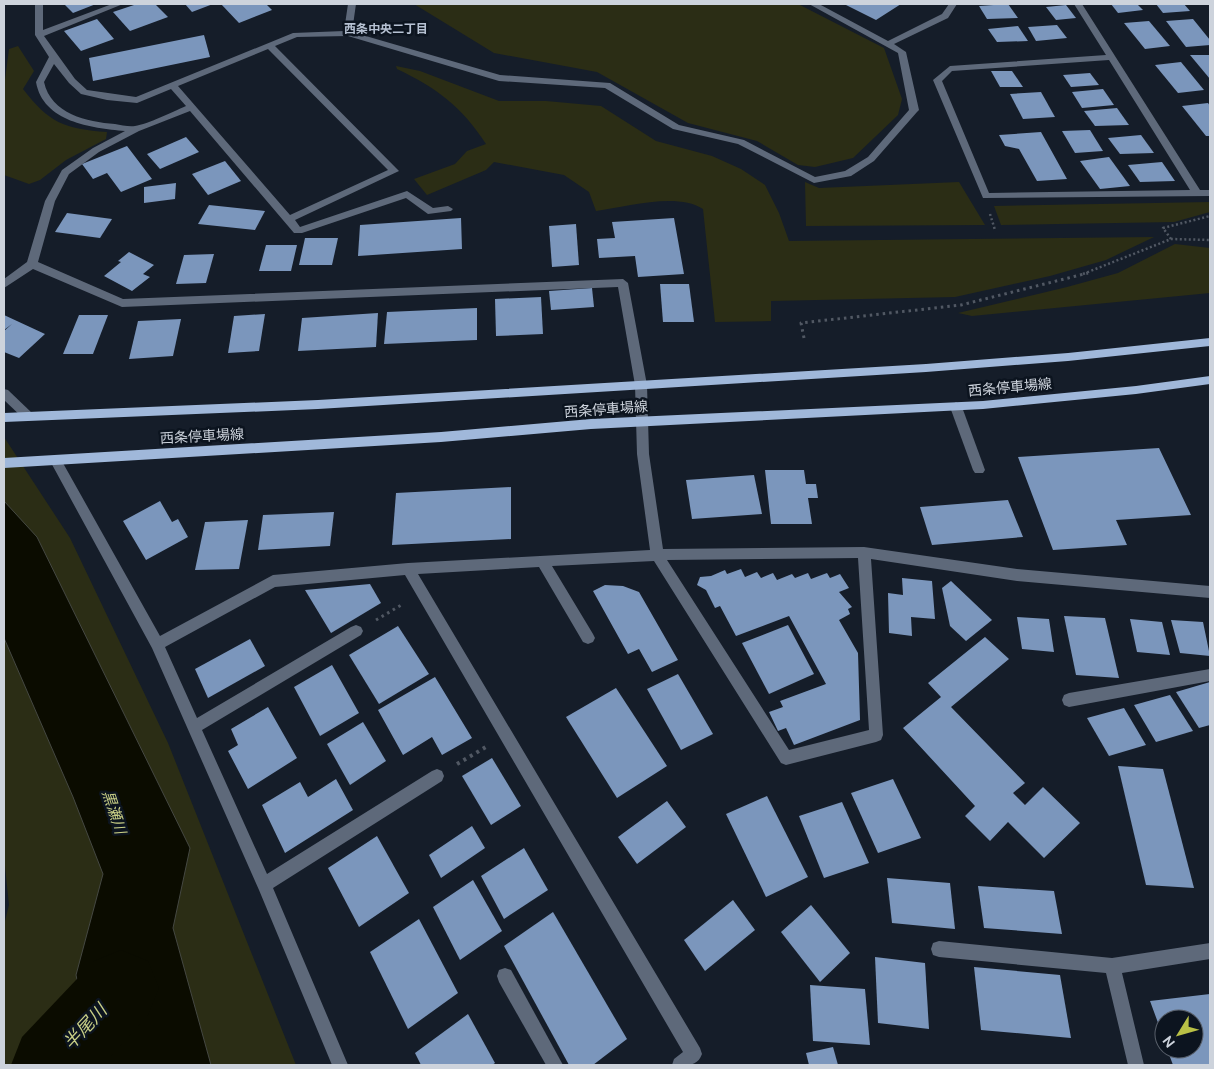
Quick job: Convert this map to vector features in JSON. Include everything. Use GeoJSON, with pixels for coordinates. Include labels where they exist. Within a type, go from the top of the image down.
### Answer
{"type":"FeatureCollection","features":[{"type":"Feature","properties":{"kind":"main road","name":"西条停車場線"},"geometry":{"type":"LineString","coordinates":[[4,418],[206,411],[964,367],[1119,354],[1210,342]]}},
{"type":"Feature","properties":{"kind":"main road","name":"西条停車場線"},"geometry":{"type":"LineString","coordinates":[[4,463],[432,438],[643,421],[956,406],[1126,391],[1210,380]]}},
{"type":"Feature","properties":{"kind":"street"},"geometry":{"type":"LineString","coordinates":[[39,4],[39,35],[53,58],[84,92],[107,97],[137,100],[296,35],[348,33],[500,78],[607,85],[676,126],[741,142],[814,180],[848,174],[871,159],[914,110],[902,52],[813,4]]}},
{"type":"Feature","properties":{"kind":"street"},"geometry":{"type":"LineString","coordinates":[[39,35],[118,4]]}},
{"type":"Feature","properties":{"kind":"street"},"geometry":{"type":"LineString","coordinates":[[348,33],[352,4]]}},
{"type":"Feature","properties":{"kind":"street"},"geometry":{"type":"LineString","coordinates":[[888,44],[944,16],[953,4]]}},
{"type":"Feature","properties":{"kind":"street"},"geometry":{"type":"LineString","coordinates":[[1078,4],[1197,193]]}},
{"type":"Feature","properties":{"kind":"street"},"geometry":{"type":"LineString","coordinates":[[270,46],[355,136],[394,171],[289,219]]}},
{"type":"Feature","properties":{"kind":"street"},"geometry":{"type":"LineString","coordinates":[[1111,57],[950,69],[938,80],[986,196],[1210,193]]}},
{"type":"Feature","properties":{"kind":"street"},"geometry":{"type":"LineString","coordinates":[[53,58],[40,82],[45,97],[67,116],[103,127],[136,129]]}},
{"type":"Feature","properties":{"kind":"street"},"geometry":{"type":"LineString","coordinates":[[172,85],[234,150],[298,231],[407,194],[431,212],[448,208]]}},
{"type":"Feature","properties":{"kind":"street"},"geometry":{"type":"LineString","coordinates":[[4,284],[32,264],[50,201],[65,172],[96,150],[136,129],[192,108]]}},
{"type":"Feature","properties":{"kind":"street"},"geometry":{"type":"LineString","coordinates":[[32,264],[122,303],[623,282],[641,385],[643,454],[657,555],[786,758],[876,735],[864,552]]}},
{"type":"Feature","properties":{"kind":"street"},"geometry":{"type":"LineString","coordinates":[[4,393],[28,416]]}},
{"type":"Feature","properties":{"kind":"street"},"geometry":{"type":"LineString","coordinates":[[956,406],[979,470]]}},
{"type":"Feature","properties":{"kind":"street"},"geometry":{"type":"LineString","coordinates":[[55,459],[157,644],[264,885],[340,1065]]}},
{"type":"Feature","properties":{"kind":"street"},"geometry":{"type":"LineString","coordinates":[[157,644],[273,581],[408,569],[657,555],[864,552],[1017,575],[1210,592]]}},
{"type":"Feature","properties":{"kind":"street"},"geometry":{"type":"LineString","coordinates":[[543,562],[588,638]]}},
{"type":"Feature","properties":{"kind":"street"},"geometry":{"type":"LineString","coordinates":[[408,569],[694,1054],[680,1065]]}},
{"type":"Feature","properties":{"kind":"street"},"geometry":{"type":"LineString","coordinates":[[194,727],[356,631]]}},
{"type":"Feature","properties":{"kind":"street"},"geometry":{"type":"LineString","coordinates":[[1069,700],[1210,675]]}},
{"type":"Feature","properties":{"kind":"street"},"geometry":{"type":"LineString","coordinates":[[264,885],[437,776]]}},
{"type":"Feature","properties":{"kind":"street"},"geometry":{"type":"LineString","coordinates":[[939,949],[1112,966],[1210,951]]}},
{"type":"Feature","properties":{"kind":"street"},"geometry":{"type":"LineString","coordinates":[[1112,966],[1136,1065]]}},
{"type":"Feature","properties":{"kind":"street"},"geometry":{"type":"LineString","coordinates":[[505,976],[556,1065]]}},
{"type":"Feature","properties":{"kind":"path"},"geometry":{"type":"LineString","coordinates":[[1171,239],[1162,228],[1210,216]]}},
{"type":"Feature","properties":{"kind":"path"},"geometry":{"type":"LineString","coordinates":[[804,338],[801,323],[961,305],[1093,272],[1171,239],[1210,240]]}},
{"type":"Feature","properties":{"kind":"path"},"geometry":{"type":"LineString","coordinates":[[356,631],[422,593]]}},
{"type":"Feature","properties":{"kind":"path"},"geometry":{"type":"LineString","coordinates":[[437,776],[505,736]]}},
{"type":"Feature","properties":{"kind":"green space"},"geometry":{"type":"Polygon","coordinates":[[[414,4],[798,4],[884,48],[902,99],[898,115],[853,158],[815,167],[798,165],[757,141],[688,123],[597,72],[494,53],[414,4]]]}},
{"type":"Feature","properties":{"kind":"green space"},"geometry":{"type":"Polygon","coordinates":[[[18,46],[34,71],[23,89],[41,110],[50,117],[69,126],[107,132],[106,139],[66,160],[40,180],[29,184],[4,175],[4,87],[9,49],[18,46]]]}},
{"type":"Feature","properties":{"kind":"green space"},"geometry":{"type":"Polygon","coordinates":[[[396,66],[420,71],[499,101],[546,101],[601,106],[656,141],[712,156],[741,169],[765,185],[779,213],[789,241],[1154,237],[1106,260],[1050,276],[955,297],[771,301],[771,321],[715,322],[703,209],[692,204],[666,201],[651,202],[596,211],[589,192],[564,175],[494,162],[486,170],[427,195],[414,179],[455,164],[467,151],[486,144],[468,119],[448,100],[397,69],[396,66]]]}},
{"type":"Feature","properties":{"kind":"green space"},"geometry":{"type":"Polygon","coordinates":[[[805,182],[819,188],[959,182],[985,225],[806,226],[805,182]]]}},
{"type":"Feature","properties":{"kind":"green space"},"geometry":{"type":"Polygon","coordinates":[[[1210,202],[1210,212],[1174,222],[1001,225],[994,206],[1210,202]]]}},
{"type":"Feature","properties":{"kind":"green space"},"geometry":{"type":"Polygon","coordinates":[[[1175,244],[1210,248],[1210,293],[972,316],[958,313],[1118,273],[1175,244]]]}},
{"type":"Feature","properties":{"kind":"green space"},"geometry":{"type":"Polygon","coordinates":[[[4,437],[70,538],[168,743],[296,1065],[4,1065],[4,925],[9,905],[4,857],[4,437]]]}},
{"type":"Feature","properties":{"kind":"water","name":"黒瀬川"},"geometry":{"type":"Polygon","coordinates":[[[4,501],[37,537],[190,848],[173,928],[211,1065],[96,1065],[76,975],[103,874],[73,797],[4,638],[4,501]]]}},
{"type":"Feature","properties":{"kind":"building"},"geometry":{"type":"Polygon","coordinates":[[[64,4],[96,4],[73,13],[64,4]]]}},
{"type":"Feature","properties":{"kind":"building"},"geometry":{"type":"Polygon","coordinates":[[[137,4],[155,4],[168,17],[130,31],[113,12],[137,4]]]}},
{"type":"Feature","properties":{"kind":"building"},"geometry":{"type":"Polygon","coordinates":[[[185,4],[213,4],[192,12],[185,4]]]}},
{"type":"Feature","properties":{"kind":"building"},"geometry":{"type":"Polygon","coordinates":[[[221,4],[266,4],[272,10],[239,23],[221,4]]]}},
{"type":"Feature","properties":{"kind":"building"},"geometry":{"type":"Polygon","coordinates":[[[844,4],[901,4],[876,20],[844,4]]]}},
{"type":"Feature","properties":{"kind":"building"},"geometry":{"type":"Polygon","coordinates":[[[1008,4],[1018,18],[987,19],[979,6],[1008,4]]]}},
{"type":"Feature","properties":{"kind":"building"},"geometry":{"type":"Polygon","coordinates":[[[1111,4],[1137,4],[1143,10],[1118,13],[1111,4]]]}},
{"type":"Feature","properties":{"kind":"building"},"geometry":{"type":"Polygon","coordinates":[[[1156,4],[1184,4],[1190,11],[1163,13],[1156,4]]]}},
{"type":"Feature","properties":{"kind":"building"},"geometry":{"type":"Polygon","coordinates":[[[1066,5],[1076,18],[1056,20],[1046,7],[1066,5]]]}},
{"type":"Feature","properties":{"kind":"building"},"geometry":{"type":"Polygon","coordinates":[[[97,19],[114,39],[81,51],[64,31],[97,19]]]}},
{"type":"Feature","properties":{"kind":"building"},"geometry":{"type":"Polygon","coordinates":[[[1193,19],[1210,40],[1210,45],[1186,47],[1166,21],[1193,19]]]}},
{"type":"Feature","properties":{"kind":"building"},"geometry":{"type":"Polygon","coordinates":[[[1149,21],[1170,46],[1145,49],[1124,23],[1149,21]]]}},
{"type":"Feature","properties":{"kind":"building"},"geometry":{"type":"Polygon","coordinates":[[[1057,25],[1067,38],[1036,41],[1028,27],[1057,25]]]}},
{"type":"Feature","properties":{"kind":"building"},"geometry":{"type":"Polygon","coordinates":[[[1018,26],[1028,41],[997,42],[988,29],[1018,26]]]}},
{"type":"Feature","properties":{"kind":"building"},"geometry":{"type":"Polygon","coordinates":[[[204,35],[210,57],[93,81],[89,58],[204,35]]]}},
{"type":"Feature","properties":{"kind":"building"},"geometry":{"type":"Polygon","coordinates":[[[1190,55],[1210,55],[1210,79],[1190,55]]]}},
{"type":"Feature","properties":{"kind":"building"},"geometry":{"type":"Polygon","coordinates":[[[1181,62],[1204,90],[1178,93],[1155,65],[1181,62]]]}},
{"type":"Feature","properties":{"kind":"building"},"geometry":{"type":"Polygon","coordinates":[[[991,71],[1012,71],[1023,87],[1000,87],[991,71]]]}},
{"type":"Feature","properties":{"kind":"building"},"geometry":{"type":"Polygon","coordinates":[[[1090,73],[1099,85],[1071,87],[1063,75],[1090,73]]]}},
{"type":"Feature","properties":{"kind":"building"},"geometry":{"type":"Polygon","coordinates":[[[1103,89],[1114,105],[1082,108],[1072,92],[1103,89]]]}},
{"type":"Feature","properties":{"kind":"building"},"geometry":{"type":"Polygon","coordinates":[[[1041,92],[1055,117],[1023,119],[1010,94],[1041,92]]]}},
{"type":"Feature","properties":{"kind":"building"},"geometry":{"type":"Polygon","coordinates":[[[1208,103],[1210,106],[1210,136],[1206,136],[1182,106],[1208,103]]]}},
{"type":"Feature","properties":{"kind":"building"},"geometry":{"type":"Polygon","coordinates":[[[1117,108],[1129,125],[1095,126],[1084,111],[1117,108]]]}},
{"type":"Feature","properties":{"kind":"building"},"geometry":{"type":"Polygon","coordinates":[[[1090,130],[1103,151],[1075,153],[1062,131],[1090,130]]]}},
{"type":"Feature","properties":{"kind":"building"},"geometry":{"type":"Polygon","coordinates":[[[1041,132],[1067,179],[1037,181],[1019,149],[1005,146],[999,135],[1041,132]]]}},
{"type":"Feature","properties":{"kind":"building"},"geometry":{"type":"Polygon","coordinates":[[[1141,135],[1154,153],[1120,154],[1108,138],[1141,135]]]}},
{"type":"Feature","properties":{"kind":"building"},"geometry":{"type":"Polygon","coordinates":[[[186,137],[199,152],[160,169],[147,154],[186,137]]]}},
{"type":"Feature","properties":{"kind":"building"},"geometry":{"type":"Polygon","coordinates":[[[127,146],[152,179],[121,192],[107,173],[93,179],[82,164],[127,146]]]}},
{"type":"Feature","properties":{"kind":"building"},"geometry":{"type":"Polygon","coordinates":[[[1109,157],[1130,186],[1100,189],[1080,161],[1109,157]]]}},
{"type":"Feature","properties":{"kind":"building"},"geometry":{"type":"Polygon","coordinates":[[[225,161],[241,181],[208,195],[192,174],[225,161]]]}},
{"type":"Feature","properties":{"kind":"building"},"geometry":{"type":"Polygon","coordinates":[[[1162,162],[1175,181],[1140,182],[1128,165],[1162,162]]]}},
{"type":"Feature","properties":{"kind":"building"},"geometry":{"type":"Polygon","coordinates":[[[176,183],[175,199],[144,203],[144,187],[176,183]]]}},
{"type":"Feature","properties":{"kind":"building"},"geometry":{"type":"Polygon","coordinates":[[[209,205],[265,211],[255,230],[198,224],[209,205]]]}},
{"type":"Feature","properties":{"kind":"building"},"geometry":{"type":"Polygon","coordinates":[[[67,213],[112,219],[100,238],[55,232],[67,213]]]}},
{"type":"Feature","properties":{"kind":"building"},"geometry":{"type":"Polygon","coordinates":[[[461,218],[462,249],[358,256],[360,225],[461,218]]]}},
{"type":"Feature","properties":{"kind":"building"},"geometry":{"type":"Polygon","coordinates":[[[674,218],[684,274],[638,277],[635,256],[599,258],[597,239],[615,238],[612,222],[674,218]]]}},
{"type":"Feature","properties":{"kind":"building"},"geometry":{"type":"Polygon","coordinates":[[[576,224],[579,265],[552,267],[549,226],[576,224]]]}},
{"type":"Feature","properties":{"kind":"building"},"geometry":{"type":"Polygon","coordinates":[[[305,238],[338,238],[332,265],[299,265],[305,238]]]}},
{"type":"Feature","properties":{"kind":"building"},"geometry":{"type":"Polygon","coordinates":[[[266,245],[297,245],[291,271],[259,271],[266,245]]]}},
{"type":"Feature","properties":{"kind":"building"},"geometry":{"type":"Polygon","coordinates":[[[129,252],[154,265],[143,274],[150,277],[132,291],[104,276],[121,262],[118,261],[129,252]]]}},
{"type":"Feature","properties":{"kind":"building"},"geometry":{"type":"Polygon","coordinates":[[[214,254],[206,283],[176,284],[184,255],[214,254]]]}},
{"type":"Feature","properties":{"kind":"building"},"geometry":{"type":"Polygon","coordinates":[[[660,284],[689,284],[694,322],[663,322],[660,284]]]}},
{"type":"Feature","properties":{"kind":"building"},"geometry":{"type":"Polygon","coordinates":[[[592,288],[594,307],[551,310],[549,291],[592,288]]]}},
{"type":"Feature","properties":{"kind":"building"},"geometry":{"type":"Polygon","coordinates":[[[541,297],[543,334],[496,336],[495,299],[541,297]]]}},
{"type":"Feature","properties":{"kind":"building"},"geometry":{"type":"Polygon","coordinates":[[[477,308],[477,340],[384,344],[387,312],[477,308]]]}},
{"type":"Feature","properties":{"kind":"building"},"geometry":{"type":"Polygon","coordinates":[[[378,313],[376,347],[298,351],[302,318],[378,313]]]}},
{"type":"Feature","properties":{"kind":"building"},"geometry":{"type":"Polygon","coordinates":[[[265,314],[259,351],[228,353],[234,316],[265,314]]]}},
{"type":"Feature","properties":{"kind":"building"},"geometry":{"type":"Polygon","coordinates":[[[4,315],[45,334],[19,358],[4,352],[4,331],[12,324],[4,330],[4,315]]]}},
{"type":"Feature","properties":{"kind":"building"},"geometry":{"type":"Polygon","coordinates":[[[79,315],[108,315],[93,354],[63,354],[79,315]]]}},
{"type":"Feature","properties":{"kind":"building"},"geometry":{"type":"Polygon","coordinates":[[[181,319],[173,356],[129,359],[138,321],[181,319]]]}},
{"type":"Feature","properties":{"kind":"building"},"geometry":{"type":"Polygon","coordinates":[[[1159,448],[1191,515],[1116,520],[1127,545],[1053,550],[1018,457],[1159,448]]]}},
{"type":"Feature","properties":{"kind":"building"},"geometry":{"type":"Polygon","coordinates":[[[765,470],[804,470],[806,484],[816,484],[818,498],[808,498],[812,524],[771,524],[765,470]]]}},
{"type":"Feature","properties":{"kind":"building"},"geometry":{"type":"Polygon","coordinates":[[[754,475],[762,514],[692,519],[686,480],[754,475]]]}},
{"type":"Feature","properties":{"kind":"building"},"geometry":{"type":"Polygon","coordinates":[[[511,487],[511,539],[392,545],[396,493],[511,487]]]}},
{"type":"Feature","properties":{"kind":"building"},"geometry":{"type":"Polygon","coordinates":[[[1008,500],[1023,537],[932,545],[920,507],[1008,500]]]}},
{"type":"Feature","properties":{"kind":"building"},"geometry":{"type":"Polygon","coordinates":[[[160,501],[172,522],[178,519],[188,537],[146,560],[123,521],[160,501]]]}},
{"type":"Feature","properties":{"kind":"building"},"geometry":{"type":"Polygon","coordinates":[[[334,512],[330,546],[258,550],[263,515],[334,512]]]}},
{"type":"Feature","properties":{"kind":"building"},"geometry":{"type":"Polygon","coordinates":[[[248,520],[239,569],[195,570],[205,522],[248,520]]]}},
{"type":"Feature","properties":{"kind":"building"},"geometry":{"type":"Polygon","coordinates":[[[741,569],[745,577],[757,572],[761,578],[773,573],[777,580],[792,574],[795,578],[808,573],[811,579],[827,573],[830,578],[840,574],[849,588],[839,592],[852,607],[848,609],[850,614],[839,620],[858,653],[860,720],[794,745],[786,728],[778,731],[769,712],[783,707],[780,701],[826,684],[789,616],[736,636],[720,606],[715,608],[706,590],[697,585],[700,577],[711,576],[725,570],[727,574],[741,569]]]}},
{"type":"Feature","properties":{"kind":"building"},"geometry":{"type":"Polygon","coordinates":[[[902,578],[932,581],[935,619],[911,617],[912,636],[889,633],[888,593],[903,595],[902,578]]]}},
{"type":"Feature","properties":{"kind":"building"},"geometry":{"type":"Polygon","coordinates":[[[951,581],[992,620],[966,641],[950,626],[942,588],[951,581]]]}},
{"type":"Feature","properties":{"kind":"building"},"geometry":{"type":"Polygon","coordinates":[[[370,584],[381,603],[331,633],[305,590],[370,584]]]}},
{"type":"Feature","properties":{"kind":"building"},"geometry":{"type":"Polygon","coordinates":[[[605,585],[623,586],[639,592],[678,660],[652,672],[639,649],[628,654],[593,591],[605,585]]]}},
{"type":"Feature","properties":{"kind":"building"},"geometry":{"type":"Polygon","coordinates":[[[1064,616],[1105,618],[1119,678],[1076,675],[1064,616]]]}},
{"type":"Feature","properties":{"kind":"building"},"geometry":{"type":"Polygon","coordinates":[[[1017,617],[1049,619],[1054,652],[1022,649],[1017,617]]]}},
{"type":"Feature","properties":{"kind":"building"},"geometry":{"type":"Polygon","coordinates":[[[1130,619],[1162,622],[1170,655],[1137,652],[1130,619]]]}},
{"type":"Feature","properties":{"kind":"building"},"geometry":{"type":"Polygon","coordinates":[[[1171,620],[1203,622],[1210,656],[1180,653],[1171,620]]]}},
{"type":"Feature","properties":{"kind":"building"},"geometry":{"type":"Polygon","coordinates":[[[788,625],[814,674],[769,694],[742,643],[788,625]]]}},
{"type":"Feature","properties":{"kind":"building"},"geometry":{"type":"Polygon","coordinates":[[[398,626],[429,674],[379,704],[349,655],[398,626]]]}},
{"type":"Feature","properties":{"kind":"building"},"geometry":{"type":"Polygon","coordinates":[[[985,637],[1009,659],[951,707],[1025,783],[1013,793],[1025,805],[1043,787],[1080,823],[1044,858],[1008,822],[990,841],[965,816],[975,806],[903,728],[941,697],[928,683],[985,637]]]}},
{"type":"Feature","properties":{"kind":"building"},"geometry":{"type":"Polygon","coordinates":[[[250,639],[265,666],[208,698],[195,669],[250,639]]]}},
{"type":"Feature","properties":{"kind":"building"},"geometry":{"type":"Polygon","coordinates":[[[332,665],[359,713],[320,736],[294,687],[332,665]]]}},
{"type":"Feature","properties":{"kind":"building"},"geometry":{"type":"Polygon","coordinates":[[[678,674],[713,734],[681,750],[647,689],[678,674]]]}},
{"type":"Feature","properties":{"kind":"building"},"geometry":{"type":"Polygon","coordinates":[[[435,677],[472,738],[442,755],[432,737],[403,755],[378,710],[435,677]]]}},
{"type":"Feature","properties":{"kind":"building"},"geometry":{"type":"Polygon","coordinates":[[[1210,682],[1210,725],[1199,728],[1176,692],[1210,682]]]}},
{"type":"Feature","properties":{"kind":"building"},"geometry":{"type":"Polygon","coordinates":[[[616,688],[667,766],[617,798],[566,717],[616,688]]]}},
{"type":"Feature","properties":{"kind":"building"},"geometry":{"type":"Polygon","coordinates":[[[1170,695],[1193,731],[1156,742],[1134,705],[1170,695]]]}},
{"type":"Feature","properties":{"kind":"building"},"geometry":{"type":"Polygon","coordinates":[[[268,707],[297,758],[248,789],[228,751],[238,745],[231,729],[268,707]]]}},
{"type":"Feature","properties":{"kind":"building"},"geometry":{"type":"Polygon","coordinates":[[[1124,708],[1146,745],[1109,756],[1087,718],[1124,708]]]}},
{"type":"Feature","properties":{"kind":"building"},"geometry":{"type":"Polygon","coordinates":[[[363,722],[386,761],[350,785],[327,744],[363,722]]]}},
{"type":"Feature","properties":{"kind":"building"},"geometry":{"type":"Polygon","coordinates":[[[492,758],[521,806],[491,825],[462,776],[492,758]]]}},
{"type":"Feature","properties":{"kind":"building"},"geometry":{"type":"Polygon","coordinates":[[[1118,766],[1163,769],[1194,888],[1146,885],[1118,766]]]}},
{"type":"Feature","properties":{"kind":"building"},"geometry":{"type":"Polygon","coordinates":[[[336,779],[353,810],[285,853],[262,805],[300,782],[308,797],[336,779]]]}},
{"type":"Feature","properties":{"kind":"building"},"geometry":{"type":"Polygon","coordinates":[[[893,779],[921,838],[878,853],[851,793],[893,779]]]}},
{"type":"Feature","properties":{"kind":"building"},"geometry":{"type":"Polygon","coordinates":[[[767,796],[808,877],[766,897],[726,814],[767,796]]]}},
{"type":"Feature","properties":{"kind":"building"},"geometry":{"type":"Polygon","coordinates":[[[667,801],[686,827],[637,864],[618,837],[667,801]]]}},
{"type":"Feature","properties":{"kind":"building"},"geometry":{"type":"Polygon","coordinates":[[[842,802],[869,863],[824,878],[799,816],[842,802]]]}},
{"type":"Feature","properties":{"kind":"building"},"geometry":{"type":"Polygon","coordinates":[[[472,826],[485,848],[441,878],[429,855],[472,826]]]}},
{"type":"Feature","properties":{"kind":"building"},"geometry":{"type":"Polygon","coordinates":[[[377,836],[409,893],[359,927],[328,868],[377,836]]]}},
{"type":"Feature","properties":{"kind":"building"},"geometry":{"type":"Polygon","coordinates":[[[524,848],[548,890],[504,919],[481,876],[524,848]]]}},
{"type":"Feature","properties":{"kind":"building"},"geometry":{"type":"Polygon","coordinates":[[[887,878],[950,883],[955,929],[892,923],[887,878]]]}},
{"type":"Feature","properties":{"kind":"building"},"geometry":{"type":"Polygon","coordinates":[[[473,880],[502,931],[460,960],[433,907],[473,880]]]}},
{"type":"Feature","properties":{"kind":"building"},"geometry":{"type":"Polygon","coordinates":[[[978,886],[1054,891],[1062,934],[984,928],[978,886]]]}},
{"type":"Feature","properties":{"kind":"building"},"geometry":{"type":"Polygon","coordinates":[[[733,900],[755,930],[705,971],[684,940],[733,900]]]}},
{"type":"Feature","properties":{"kind":"building"},"geometry":{"type":"Polygon","coordinates":[[[811,905],[850,953],[820,982],[781,932],[811,905]]]}},
{"type":"Feature","properties":{"kind":"building"},"geometry":{"type":"Polygon","coordinates":[[[553,912],[627,1039],[593,1065],[569,1065],[504,946],[553,912]]]}},
{"type":"Feature","properties":{"kind":"building"},"geometry":{"type":"Polygon","coordinates":[[[419,919],[458,993],[408,1029],[370,952],[419,919]]]}},
{"type":"Feature","properties":{"kind":"building"},"geometry":{"type":"Polygon","coordinates":[[[875,957],[925,963],[929,1029],[878,1023],[875,957]]]}},
{"type":"Feature","properties":{"kind":"building"},"geometry":{"type":"Polygon","coordinates":[[[974,967],[1060,975],[1071,1038],[981,1030],[974,967]]]}},
{"type":"Feature","properties":{"kind":"building"},"geometry":{"type":"Polygon","coordinates":[[[810,985],[865,989],[870,1045],[813,1041],[810,985]]]}},
{"type":"Feature","properties":{"kind":"building"},"geometry":{"type":"Polygon","coordinates":[[[1210,994],[1210,1065],[1173,1065],[1171,1059],[1204,1059],[1204,1009],[1154,1009],[1154,1012],[1150,1001],[1210,994]]]}},
{"type":"Feature","properties":{"kind":"building"},"geometry":{"type":"Polygon","coordinates":[[[468,1014],[495,1063],[492,1065],[421,1065],[415,1053],[468,1014]]]}},
{"type":"Feature","properties":{"kind":"building"},"geometry":{"type":"Polygon","coordinates":[[[833,1047],[838,1065],[809,1065],[806,1053],[833,1047]]]}},
{"type":"Feature","properties":{"kind":"waterway","name":"半尾川"},"geometry":{"type":"LineString","coordinates":[[50,1065],[121,988]]}},
{"type":"Feature","properties":{"kind":"district","name":"西条中央二丁目"},"geometry":{"type":"Point","coordinates":[386,29]}}]}
